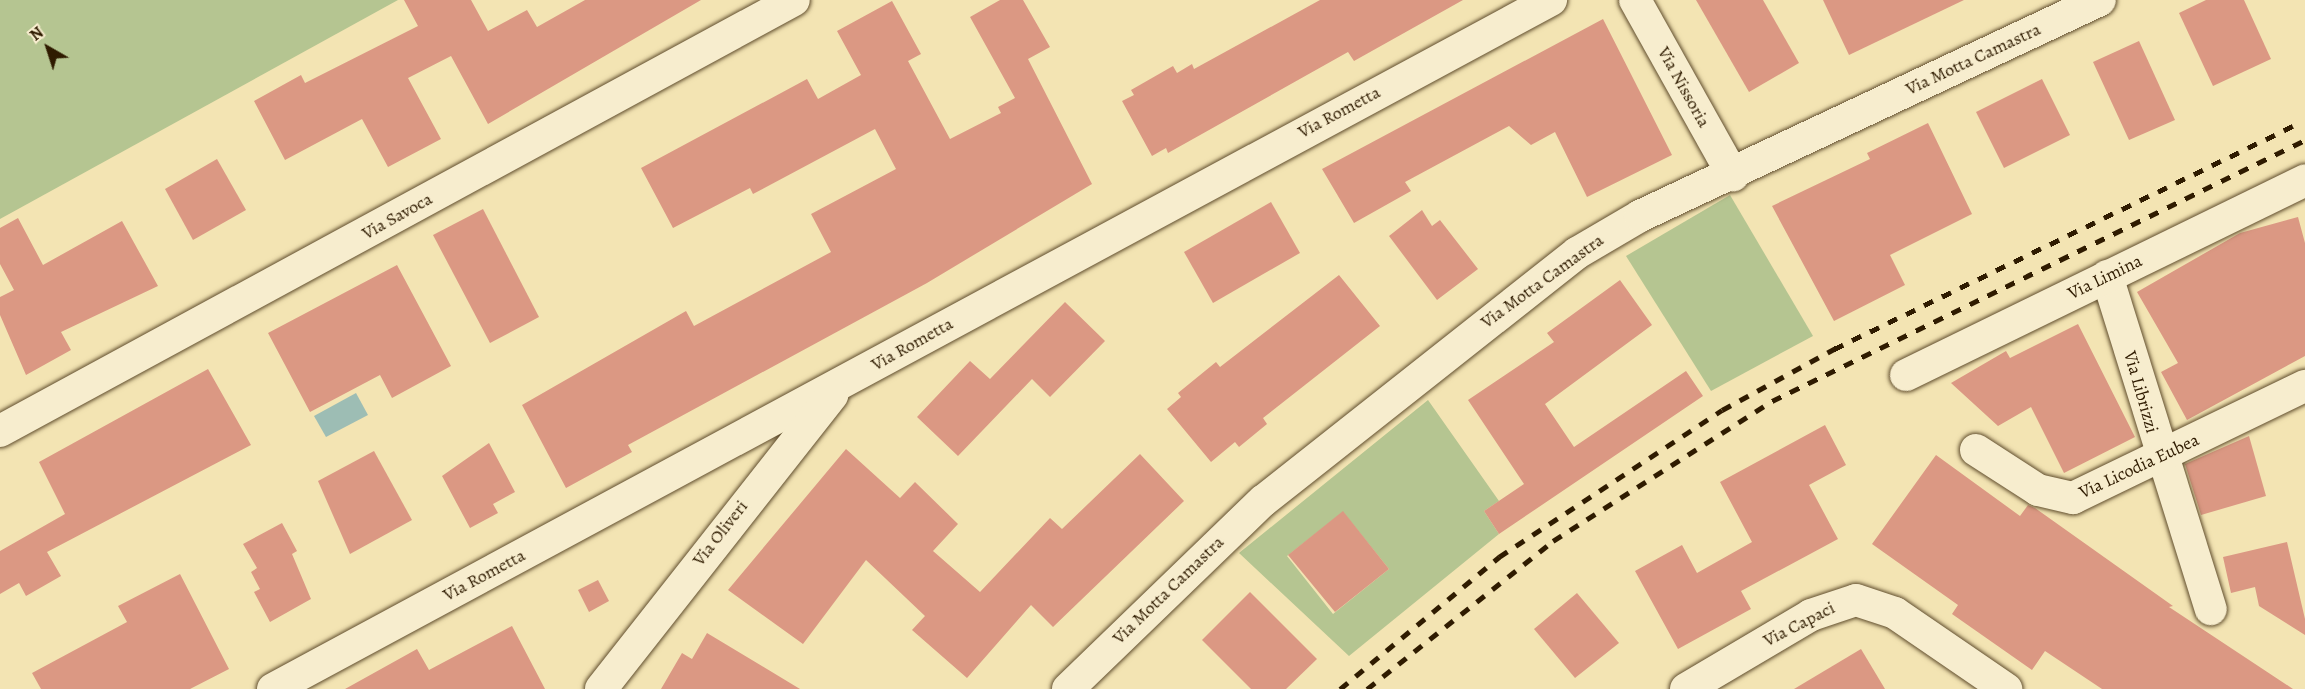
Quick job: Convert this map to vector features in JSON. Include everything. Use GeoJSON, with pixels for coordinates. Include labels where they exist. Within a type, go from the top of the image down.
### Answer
{"type":"FeatureCollection","features":[{"type":"Feature","properties":{"kind":"street","name":"Via Savoca"},"geometry":{"type":"LineString","coordinates":[[0,431],[794,0]]}},
{"type":"Feature","properties":{"kind":"street","name":"Via Rometta"},"geometry":{"type":"LineString","coordinates":[[273,689],[1551,0]]}},
{"type":"Feature","properties":{"kind":"street","name":"Via Nissoria"},"geometry":{"type":"LineString","coordinates":[[1635,0],[1733,175]]}},
{"type":"Feature","properties":{"kind":"street","name":"Via Motta Camastra"},"geometry":{"type":"LineString","coordinates":[[1068,689],[1232,529],[1432,363],[1599,239],[2100,0]]}},
{"type":"Feature","properties":{"kind":"street","name":"Via Limina"},"geometry":{"type":"LineString","coordinates":[[1906,375],[2305,180]]}},
{"type":"Feature","properties":{"kind":"street","name":"Via Librizzi"},"geometry":{"type":"LineString","coordinates":[[2107,276],[2160,458],[2211,609]]}},
{"type":"Feature","properties":{"kind":"street","name":"Via Oliveri"},"geometry":{"type":"LineString","coordinates":[[601,689],[843,382]]}},
{"type":"Feature","properties":{"kind":"street","name":"Via Licodia Eubea"},"geometry":{"type":"LineString","coordinates":[[1976,450],[2061,499],[2085,495],[2305,386]]}},
{"type":"Feature","properties":{"kind":"street","name":"Via Capaci"},"geometry":{"type":"LineString","coordinates":[[1686,689],[1811,615],[1856,600],[1895,613],[2006,689]]}},
{"type":"Feature","properties":{"kind":"green space"},"geometry":{"type":"Polygon","coordinates":[[[0,0],[398,0],[0,219],[0,0]]]}},
{"type":"Feature","properties":{"kind":"green space"},"geometry":{"type":"Polygon","coordinates":[[[1730,195],[1813,336],[1711,391],[1626,256],[1730,195]]]}},
{"type":"Feature","properties":{"kind":"green space"},"geometry":{"type":"Polygon","coordinates":[[[1428,400],[1499,501],[1484,511],[1499,534],[1349,656],[1239,553],[1428,400]],[[1343,512],[1287,556],[1333,614],[1389,569],[1343,512]]]}},
{"type":"Feature","properties":{"kind":"water"},"geometry":{"type":"Polygon","coordinates":[[[356,393],[368,415],[326,437],[314,416],[356,393]]]}},
{"type":"Feature","properties":{"kind":"building"},"geometry":{"type":"Polygon","coordinates":[[[404,0],[471,0],[488,31],[527,10],[537,27],[585,0],[701,0],[488,124],[451,56],[408,78],[441,139],[388,167],[362,119],[285,160],[254,101],[301,75],[305,83],[418,26],[404,0]]]}},
{"type":"Feature","properties":{"kind":"building"},"geometry":{"type":"Polygon","coordinates":[[[1000,0],[1023,0],[1050,47],[1028,59],[1092,184],[927,283],[628,445],[632,452],[566,488],[522,405],[686,311],[694,326],[831,252],[811,214],[896,169],[875,129],[753,194],[750,188],[673,228],[641,168],[807,79],[818,99],[861,75],[837,31],[892,1],[921,54],[908,61],[950,139],[1001,113],[998,107],[1015,98],[970,17],[1000,0]]]}},
{"type":"Feature","properties":{"kind":"building"},"geometry":{"type":"Polygon","coordinates":[[[1320,0],[1463,0],[1354,61],[1348,52],[1168,153],[1166,148],[1152,156],[1122,101],[1134,95],[1131,90],[1173,66],[1177,73],[1192,64],[1194,69],[1320,0]]]}},
{"type":"Feature","properties":{"kind":"building"},"geometry":{"type":"Polygon","coordinates":[[[1696,0],[1763,0],[1799,63],[1749,92],[1696,0]]]}},
{"type":"Feature","properties":{"kind":"building"},"geometry":{"type":"Polygon","coordinates":[[[1823,0],[1964,0],[1849,55],[1823,0]]]}},
{"type":"Feature","properties":{"kind":"building"},"geometry":{"type":"Polygon","coordinates":[[[2206,0],[2244,0],[2271,59],[2213,86],[2179,13],[2206,0]]]}},
{"type":"Feature","properties":{"kind":"building"},"geometry":{"type":"Polygon","coordinates":[[[1603,19],[1672,155],[1587,197],[1555,132],[1531,145],[1509,126],[1405,182],[1411,191],[1354,223],[1322,169],[1603,19]]]}},
{"type":"Feature","properties":{"kind":"building"},"geometry":{"type":"Polygon","coordinates":[[[2139,41],[2175,120],[2129,140],[2093,62],[2139,41]]]}},
{"type":"Feature","properties":{"kind":"building"},"geometry":{"type":"Polygon","coordinates":[[[2042,79],[2070,135],[2004,168],[1976,112],[2042,79]]]}},
{"type":"Feature","properties":{"kind":"building"},"geometry":{"type":"Polygon","coordinates":[[[1928,123],[1972,214],[1890,255],[1905,285],[1834,321],[1772,206],[1870,159],[1867,153],[1928,123]]]}},
{"type":"Feature","properties":{"kind":"building"},"geometry":{"type":"Polygon","coordinates":[[[217,159],[246,210],[193,240],[165,189],[217,159]]]}},
{"type":"Feature","properties":{"kind":"building"},"geometry":{"type":"Polygon","coordinates":[[[1271,202],[1300,253],[1213,303],[1184,252],[1271,202]]]}},
{"type":"Feature","properties":{"kind":"building"},"geometry":{"type":"Polygon","coordinates":[[[483,209],[539,317],[490,343],[433,235],[483,209]]]}},
{"type":"Feature","properties":{"kind":"building"},"geometry":{"type":"Polygon","coordinates":[[[1422,210],[1432,226],[1440,220],[1478,269],[1437,300],[1389,236],[1422,210]]]}},
{"type":"Feature","properties":{"kind":"building"},"geometry":{"type":"Polygon","coordinates":[[[2298,217],[2305,243],[2305,356],[2187,420],[2161,372],[2178,363],[2137,292],[2240,233],[2298,217]]]}},
{"type":"Feature","properties":{"kind":"building"},"geometry":{"type":"Polygon","coordinates":[[[18,218],[43,265],[122,221],[158,286],[61,332],[71,350],[26,375],[0,315],[0,297],[14,290],[0,264],[0,228],[18,218]]]}},
{"type":"Feature","properties":{"kind":"building"},"geometry":{"type":"Polygon","coordinates":[[[397,265],[451,366],[392,398],[380,375],[310,412],[268,333],[397,265]]]}},
{"type":"Feature","properties":{"kind":"building"},"geometry":{"type":"Polygon","coordinates":[[[1339,275],[1380,326],[1263,418],[1267,424],[1239,447],[1235,442],[1211,462],[1167,409],[1181,397],[1178,393],[1216,362],[1220,367],[1339,275]]]}},
{"type":"Feature","properties":{"kind":"building"},"geometry":{"type":"Polygon","coordinates":[[[1620,280],[1652,325],[1545,404],[1574,447],[1686,371],[1703,396],[1499,534],[1484,511],[1524,484],[1468,400],[1554,342],[1547,333],[1620,280]]]}},
{"type":"Feature","properties":{"kind":"building"},"geometry":{"type":"Polygon","coordinates":[[[1065,302],[1105,341],[1050,397],[1032,379],[958,456],[917,417],[970,361],[990,379],[1065,302]]]}},
{"type":"Feature","properties":{"kind":"building"},"geometry":{"type":"Polygon","coordinates":[[[2078,324],[2135,437],[2064,473],[2031,407],[1998,426],[1951,383],[2006,351],[2010,358],[2078,324]]]}},
{"type":"Feature","properties":{"kind":"building"},"geometry":{"type":"Polygon","coordinates":[[[208,369],[251,445],[47,552],[61,576],[26,596],[19,583],[0,594],[0,551],[65,514],[39,462],[208,369]]]}},
{"type":"Feature","properties":{"kind":"building"},"geometry":{"type":"Polygon","coordinates":[[[1825,425],[1846,465],[1809,485],[1838,539],[1741,591],[1751,609],[1678,649],[1635,571],[1682,545],[1697,573],[1752,542],[1720,482],[1825,425]]]}},
{"type":"Feature","properties":{"kind":"building"},"geometry":{"type":"Polygon","coordinates":[[[2249,436],[2266,496],[2201,515],[2185,464],[2249,436]]]}},
{"type":"Feature","properties":{"kind":"building"},"geometry":{"type":"Polygon","coordinates":[[[489,443],[515,492],[493,504],[498,513],[470,528],[442,476],[489,443]]]}},
{"type":"Feature","properties":{"kind":"building"},"geometry":{"type":"Polygon","coordinates":[[[846,449],[900,498],[915,482],[958,524],[933,551],[980,592],[1050,518],[1062,529],[1140,454],[1184,501],[1053,627],[1031,605],[967,678],[912,630],[925,616],[866,560],[803,644],[728,590],[846,449]]]}},
{"type":"Feature","properties":{"kind":"building"},"geometry":{"type":"Polygon","coordinates":[[[374,451],[412,520],[350,554],[318,481],[374,451]]]}},
{"type":"Feature","properties":{"kind":"building"},"geometry":{"type":"Polygon","coordinates":[[[1936,455],[2020,516],[2028,505],[2035,508],[2173,606],[2169,607],[2293,689],[2102,689],[2045,651],[2032,670],[1952,614],[1958,605],[1872,544],[1936,455]]]}},
{"type":"Feature","properties":{"kind":"building"},"geometry":{"type":"Polygon","coordinates":[[[1343,511],[1389,569],[1335,612],[1288,555],[1343,511]]]}},
{"type":"Feature","properties":{"kind":"building"},"geometry":{"type":"Polygon","coordinates":[[[282,523],[297,551],[292,554],[311,599],[270,622],[254,592],[260,589],[251,572],[257,568],[243,544],[282,523]]]}},
{"type":"Feature","properties":{"kind":"building"},"geometry":{"type":"Polygon","coordinates":[[[2287,542],[2305,619],[2305,635],[2259,606],[2255,587],[2231,593],[2223,557],[2287,542]]]}},
{"type":"Feature","properties":{"kind":"building"},"geometry":{"type":"Polygon","coordinates":[[[180,574],[229,669],[190,689],[41,689],[32,673],[127,622],[118,606],[180,574]]]}},
{"type":"Feature","properties":{"kind":"building"},"geometry":{"type":"Polygon","coordinates":[[[598,580],[609,601],[589,612],[578,590],[598,580]]]}},
{"type":"Feature","properties":{"kind":"building"},"geometry":{"type":"Polygon","coordinates":[[[1250,592],[1317,659],[1286,689],[1251,689],[1202,640],[1250,592]]]}},
{"type":"Feature","properties":{"kind":"building"},"geometry":{"type":"Polygon","coordinates":[[[1577,593],[1619,643],[1575,678],[1534,629],[1577,593]]]}},
{"type":"Feature","properties":{"kind":"building"},"geometry":{"type":"Polygon","coordinates":[[[512,626],[545,689],[345,689],[417,649],[429,670],[512,626]]]}},
{"type":"Feature","properties":{"kind":"building"},"geometry":{"type":"Polygon","coordinates":[[[707,633],[800,689],[661,689],[682,653],[692,659],[707,633]]]}},
{"type":"Feature","properties":{"kind":"building"},"geometry":{"type":"Polygon","coordinates":[[[1861,649],[1885,689],[1794,689],[1861,649]]]}},
{"type":"Feature","properties":{"kind":"railway"},"geometry":{"type":"LineString","coordinates":[[1340,689],[1499,557],[1722,410],[1834,349],[2301,122]]}},
{"type":"Feature","properties":{"kind":"railway"},"geometry":{"type":"LineString","coordinates":[[1367,689],[1553,541],[1772,401],[2305,140]]}}]}
